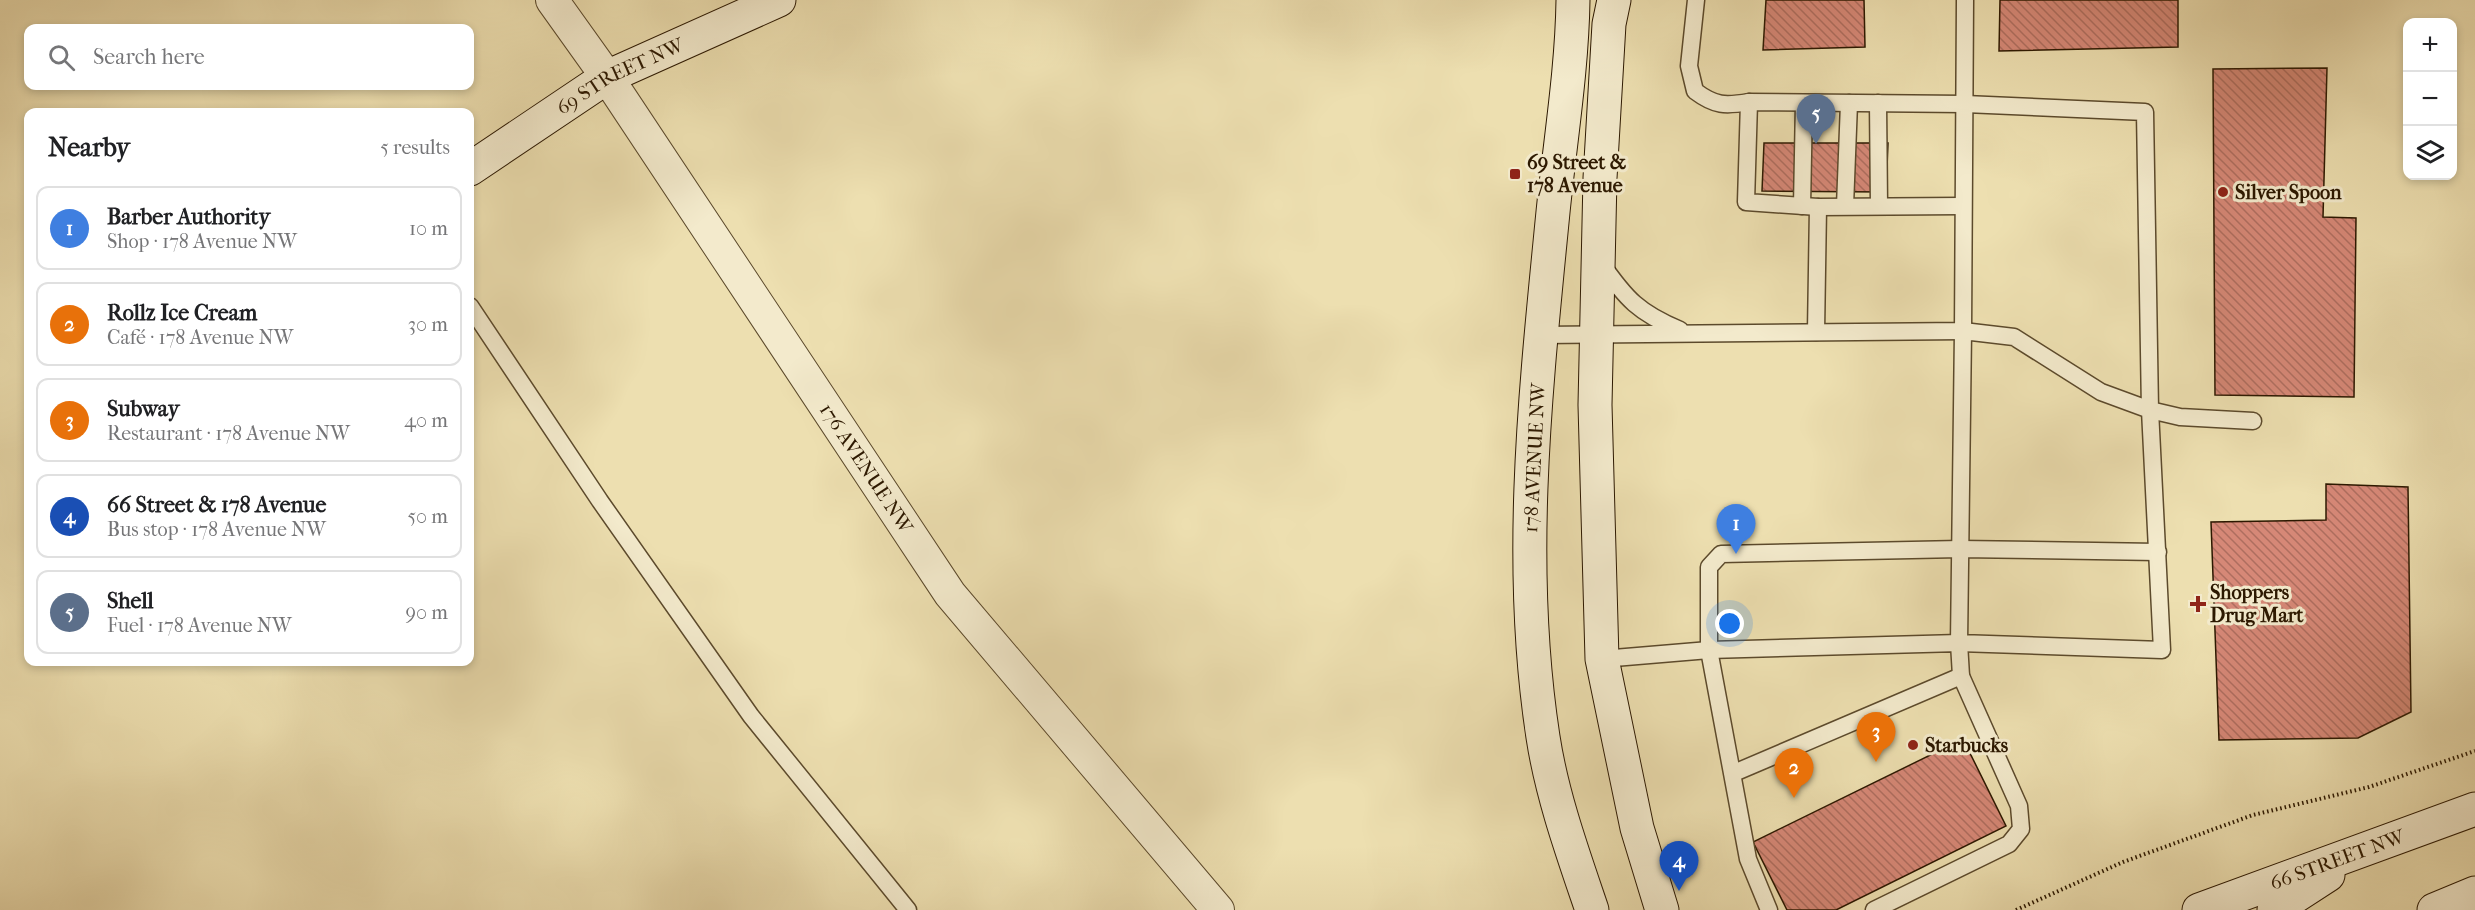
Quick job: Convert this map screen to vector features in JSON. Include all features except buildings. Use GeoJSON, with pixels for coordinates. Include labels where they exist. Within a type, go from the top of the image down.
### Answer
{"type":"FeatureCollection","features":[{"type":"Feature","properties":{"kind":"street","name":"176 AVENUE NW"},"geometry":{"type":"LineString","coordinates":[[552,0],[607,77],[950,594],[1218,910]]}},
{"type":"Feature","properties":{"kind":"street","name":"69 STREET NW"},"geometry":{"type":"LineString","coordinates":[[474,166],[607,77],[779,0]]}},
{"type":"Feature","properties":{"kind":"street","name":"178 AVENUE NW"},"geometry":{"type":"LineString","coordinates":[[1573,0],[1540,335],[1530,508],[1532,639],[1543,739],[1567,837],[1592,910]]}},
{"type":"Feature","properties":{"kind":"street"},"geometry":{"type":"LineString","coordinates":[[1614,0],[1609,24],[1598,257],[1594,405],[1602,658],[1637,828],[1662,910]]}},
{"type":"Feature","properties":{"kind":"street","name":"66 STREET NW"},"geometry":{"type":"LineString","coordinates":[[2199,910],[2475,809]]}},
{"type":"Feature","properties":{"kind":"street"},"geometry":{"type":"LineString","coordinates":[[2274,910],[2378,843]]}},
{"type":"Feature","properties":{"kind":"street"},"geometry":{"type":"LineString","coordinates":[[2434,910],[2475,893]]}},
{"type":"Feature","properties":{"kind":"lane"},"geometry":{"type":"LineString","coordinates":[[1602,658],[1709,650],[1959,643],[2162,650],[2150,410],[2145,112],[1965,104],[1749,102],[1730,105],[1710,103],[1695,91],[1689,66],[1696,0]]}},
{"type":"Feature","properties":{"kind":"lane"},"geometry":{"type":"LineString","coordinates":[[1874,910],[2009,843],[2021,829],[2019,806],[1962,676],[1959,643],[1965,0]]}},
{"type":"Feature","properties":{"kind":"lane"},"geometry":{"type":"LineString","coordinates":[[1749,102],[1746,202],[1810,206],[1962,206]]}},
{"type":"Feature","properties":{"kind":"lane"},"geometry":{"type":"LineString","coordinates":[[1804,102],[1816,332]]}},
{"type":"Feature","properties":{"kind":"lane"},"geometry":{"type":"LineString","coordinates":[[1845,206],[1849,103]]}},
{"type":"Feature","properties":{"kind":"lane"},"geometry":{"type":"LineString","coordinates":[[1878,103],[1879,206]]}},
{"type":"Feature","properties":{"kind":"lane"},"geometry":{"type":"LineString","coordinates":[[1598,257],[1619,288],[1636,306],[1653,319],[1686,333]]}},
{"type":"Feature","properties":{"kind":"lane"},"geometry":{"type":"LineString","coordinates":[[474,312],[600,501],[751,716],[908,910]]}},
{"type":"Feature","properties":{"kind":"lane"},"geometry":{"type":"LineString","coordinates":[[1540,335],[1963,332],[2014,337],[2101,392],[2150,410],[2180,417],[2253,421]]}},
{"type":"Feature","properties":{"kind":"lane"},"geometry":{"type":"LineString","coordinates":[[1769,910],[1748,859],[1734,773],[1709,650],[1709,567],[1721,554],[1960,549],[2158,552]]}},
{"type":"Feature","properties":{"kind":"lane"},"geometry":{"type":"LineString","coordinates":[[1734,773],[1962,676]]}},
{"type":"Feature","properties":{"kind":"path"},"geometry":{"type":"LineString","coordinates":[[2016,910],[2123,862],[2253,815],[2369,787],[2475,751]]}},
{"type":"Feature","properties":{"kind":"place","name":"Shell"},"geometry":{"type":"Point","coordinates":[1816,144]}},
{"type":"Feature","properties":{"kind":"place","name":"69 Street & 178 Avenue"},"geometry":{"type":"Point","coordinates":[1515,174]}},
{"type":"Feature","properties":{"kind":"place","name":"Silver Spoon"},"geometry":{"type":"Point","coordinates":[2223,192]}},
{"type":"Feature","properties":{"kind":"place","name":"Barber Authority"},"geometry":{"type":"Point","coordinates":[1736,554]}},
{"type":"Feature","properties":{"kind":"place","name":"Shoppers Drug Mart"},"geometry":{"type":"Point","coordinates":[2198,604]}},
{"type":"Feature","properties":{"kind":"place","name":"Starbucks"},"geometry":{"type":"Point","coordinates":[1913,745]}},
{"type":"Feature","properties":{"kind":"place","name":"Subway"},"geometry":{"type":"Point","coordinates":[1876,762]}},
{"type":"Feature","properties":{"kind":"place","name":"Rollz Ice Cream"},"geometry":{"type":"Point","coordinates":[1794,798]}},
{"type":"Feature","properties":{"kind":"place","name":"66 Street & 178 Avenue"},"geometry":{"type":"Point","coordinates":[1679,891]}}]}
